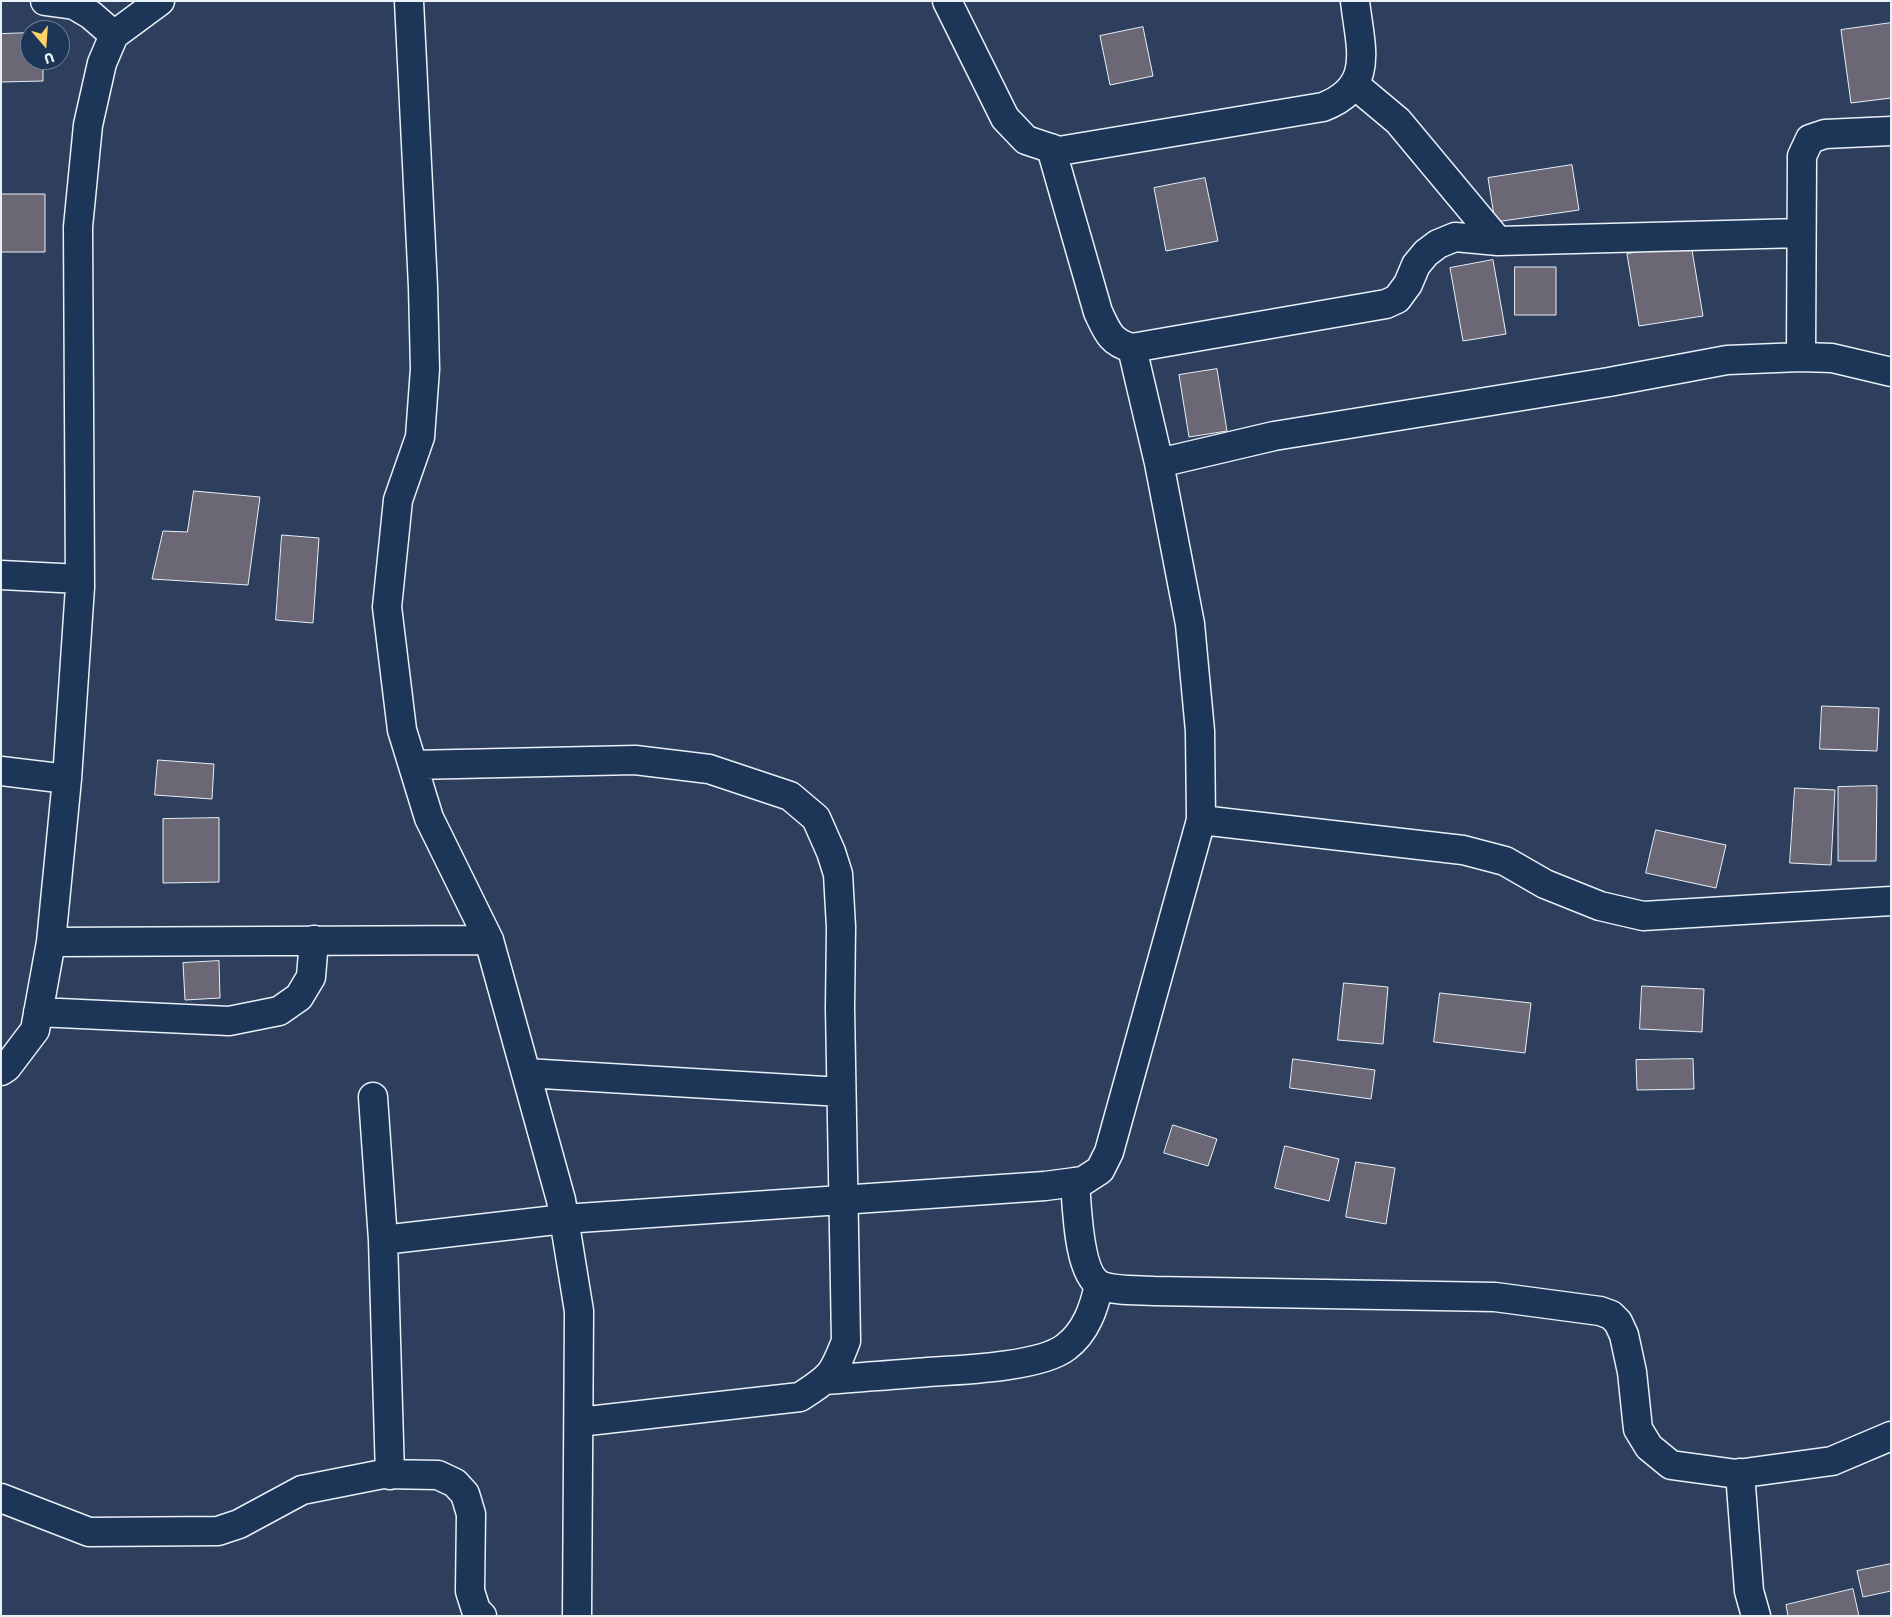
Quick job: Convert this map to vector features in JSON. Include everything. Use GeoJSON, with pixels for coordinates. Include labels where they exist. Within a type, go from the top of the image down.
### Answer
{"type":"FeatureCollection","features":[{"type":"Feature","properties":{"kind":"street"},"geometry":{"type":"LineString","coordinates":[[45,1],[74,6],[92,15],[114,35]]}},
{"type":"Feature","properties":{"kind":"street"},"geometry":{"type":"LineString","coordinates":[[1,1071],[7,1067],[36,1030],[51,942],[67,779],[80,579],[78,227],[88,125],[102,62],[114,35],[160,1]]}},
{"type":"Feature","properties":{"kind":"street"},"geometry":{"type":"LineString","coordinates":[[409,1],[423,286],[425,369],[420,437],[398,500],[386,607],[402,730],[429,818],[489,940],[562,1200],[579,1311],[579,1422],[573,1615]]}},
{"type":"Feature","properties":{"kind":"street"},"geometry":{"type":"LineString","coordinates":[[947,1],[1004,118],[1026,140],[1060,151],[1323,107],[1344,97],[1356,85],[1359,75],[1361,50],[1355,1]]}},
{"type":"Feature","properties":{"kind":"street"},"geometry":{"type":"LineString","coordinates":[[1356,85],[1398,121],[1498,241]]}},
{"type":"Feature","properties":{"kind":"street"},"geometry":{"type":"LineString","coordinates":[[1801,357],[1802,156],[1810,139],[1825,134],[1891,131]]}},
{"type":"Feature","properties":{"kind":"street"},"geometry":{"type":"LineString","coordinates":[[1051,148],[1098,312],[1110,336],[1121,345],[1132,348],[1386,304],[1397,299],[1408,284],[1416,264],[1426,253],[1438,244],[1455,237],[1498,241],[1801,234]]}},
{"type":"Feature","properties":{"kind":"street"},"geometry":{"type":"LineString","coordinates":[[383,1240],[564,1219],[1045,1186],[1083,1181],[1100,1170],[1109,1152],[1201,820],[1200,731],[1190,624],[1159,463],[1132,348]]}},
{"type":"Feature","properties":{"kind":"street"},"geometry":{"type":"LineString","coordinates":[[1159,463],[1274,436],[1590,385],[1726,360],[1801,357],[1832,358],[1891,372]]}},
{"type":"Feature","properties":{"kind":"street"},"geometry":{"type":"LineString","coordinates":[[1,575],[80,579]]}},
{"type":"Feature","properties":{"kind":"street"},"geometry":{"type":"LineString","coordinates":[[413,765],[636,760],[708,768],[790,796],[816,818],[831,852],[838,874],[841,927],[841,1092],[846,1341],[834,1371],[826,1380],[800,1397],[579,1422]]}},
{"type":"Feature","properties":{"kind":"street"},"geometry":{"type":"LineString","coordinates":[[1,771],[67,779]]}},
{"type":"Feature","properties":{"kind":"street"},"geometry":{"type":"LineString","coordinates":[[1201,820],[1463,850],[1504,861],[1545,884],[1600,906],[1643,916],[1891,900]]}},
{"type":"Feature","properties":{"kind":"street"},"geometry":{"type":"LineString","coordinates":[[38,1012],[229,1020],[279,1011],[299,997],[311,977],[314,940]]}},
{"type":"Feature","properties":{"kind":"street"},"geometry":{"type":"LineString","coordinates":[[51,942],[489,940]]}},
{"type":"Feature","properties":{"kind":"street"},"geometry":{"type":"LineString","coordinates":[[526,1074],[841,1092]]}},
{"type":"Feature","properties":{"kind":"street"},"geometry":{"type":"LineString","coordinates":[[373,1097],[383,1240],[390,1474]]}},
{"type":"Feature","properties":{"kind":"street"},"geometry":{"type":"LineString","coordinates":[[1075,1182],[1083,1261],[1099,1285],[1112,1288],[1154,1291],[1495,1297],[1600,1311],[1611,1315],[1618,1322],[1624,1335],[1632,1372],[1638,1429],[1649,1447],[1671,1465],[1740,1474],[1832,1461],[1891,1436]]}},
{"type":"Feature","properties":{"kind":"street"},"geometry":{"type":"LineString","coordinates":[[826,1380],[992,1367],[1048,1357],[1066,1348],[1085,1326],[1094,1309],[1099,1285]]}},
{"type":"Feature","properties":{"kind":"street"},"geometry":{"type":"LineString","coordinates":[[1,1498],[89,1532],[218,1531],[240,1524],[302,1490],[390,1474],[438,1476],[454,1483],[465,1494],[471,1514],[470,1591],[476,1610],[482,1616]]}},
{"type":"Feature","properties":{"kind":"street"},"geometry":{"type":"LineString","coordinates":[[1740,1474],[1749,1591],[1756,1616]]}},
{"type":"Feature","properties":{"kind":"building"},"geometry":{"type":"Polygon","coordinates":[[[1891,23],[1891,98],[1851,103],[1841,30],[1891,23]]]}},
{"type":"Feature","properties":{"kind":"building"},"geometry":{"type":"Polygon","coordinates":[[[1143,27],[1153,76],[1110,85],[1100,36],[1143,27]]]}},
{"type":"Feature","properties":{"kind":"building"},"geometry":{"type":"Polygon","coordinates":[[[20,33],[20,70],[43,70],[43,81],[1,82],[1,34],[20,33]]]}},
{"type":"Feature","properties":{"kind":"building"},"geometry":{"type":"Polygon","coordinates":[[[1572,165],[1579,210],[1495,222],[1488,178],[1572,165]]]}},
{"type":"Feature","properties":{"kind":"building"},"geometry":{"type":"Polygon","coordinates":[[[1205,178],[1218,241],[1166,251],[1154,188],[1205,178]]]}},
{"type":"Feature","properties":{"kind":"building"},"geometry":{"type":"Polygon","coordinates":[[[1,194],[45,194],[45,252],[1,252],[1,194]]]}},
{"type":"Feature","properties":{"kind":"building"},"geometry":{"type":"Polygon","coordinates":[[[1691,244],[1703,316],[1639,326],[1627,254],[1691,244]]]}},
{"type":"Feature","properties":{"kind":"building"},"geometry":{"type":"Polygon","coordinates":[[[1493,260],[1506,334],[1463,341],[1450,268],[1493,260]]]}},
{"type":"Feature","properties":{"kind":"building"},"geometry":{"type":"Polygon","coordinates":[[[1515,267],[1556,267],[1556,315],[1515,315],[1515,267]]]}},
{"type":"Feature","properties":{"kind":"building"},"geometry":{"type":"Polygon","coordinates":[[[1217,369],[1227,431],[1189,437],[1179,375],[1217,369]]]}},
{"type":"Feature","properties":{"kind":"building"},"geometry":{"type":"Polygon","coordinates":[[[194,491],[260,497],[248,585],[152,579],[163,531],[187,532],[194,491]]]}},
{"type":"Feature","properties":{"kind":"building"},"geometry":{"type":"Polygon","coordinates":[[[282,535],[319,538],[313,623],[276,620],[282,535]]]}},
{"type":"Feature","properties":{"kind":"building"},"geometry":{"type":"Polygon","coordinates":[[[1822,706],[1879,708],[1877,751],[1820,749],[1822,706]]]}},
{"type":"Feature","properties":{"kind":"building"},"geometry":{"type":"Polygon","coordinates":[[[158,760],[214,764],[212,799],[155,795],[158,760]]]}},
{"type":"Feature","properties":{"kind":"building"},"geometry":{"type":"Polygon","coordinates":[[[1877,786],[1876,861],[1838,861],[1838,787],[1877,786]]]}},
{"type":"Feature","properties":{"kind":"building"},"geometry":{"type":"Polygon","coordinates":[[[1795,788],[1835,790],[1831,865],[1790,863],[1795,788]]]}},
{"type":"Feature","properties":{"kind":"building"},"geometry":{"type":"Polygon","coordinates":[[[219,818],[219,882],[163,883],[163,819],[219,818]]]}},
{"type":"Feature","properties":{"kind":"building"},"geometry":{"type":"Polygon","coordinates":[[[1656,830],[1726,845],[1716,888],[1646,873],[1656,830]]]}},
{"type":"Feature","properties":{"kind":"building"},"geometry":{"type":"Polygon","coordinates":[[[219,961],[220,998],[185,1000],[183,963],[219,961]]]}},
{"type":"Feature","properties":{"kind":"building"},"geometry":{"type":"Polygon","coordinates":[[[1344,983],[1388,987],[1383,1044],[1338,1040],[1344,983]]]}},
{"type":"Feature","properties":{"kind":"building"},"geometry":{"type":"Polygon","coordinates":[[[1642,986],[1704,989],[1702,1032],[1640,1029],[1642,986]]]}},
{"type":"Feature","properties":{"kind":"building"},"geometry":{"type":"Polygon","coordinates":[[[1440,993],[1531,1003],[1525,1053],[1434,1042],[1440,993]]]}},
{"type":"Feature","properties":{"kind":"building"},"geometry":{"type":"Polygon","coordinates":[[[1293,1059],[1375,1070],[1371,1099],[1290,1088],[1293,1059]]]}},
{"type":"Feature","properties":{"kind":"building"},"geometry":{"type":"Polygon","coordinates":[[[1693,1059],[1694,1089],[1637,1090],[1636,1060],[1693,1059]]]}},
{"type":"Feature","properties":{"kind":"building"},"geometry":{"type":"Polygon","coordinates":[[[1173,1125],[1217,1139],[1208,1166],[1164,1153],[1173,1125]]]}},
{"type":"Feature","properties":{"kind":"building"},"geometry":{"type":"Polygon","coordinates":[[[1285,1146],[1339,1159],[1329,1201],[1275,1188],[1285,1146]]]}},
{"type":"Feature","properties":{"kind":"building"},"geometry":{"type":"Polygon","coordinates":[[[1356,1162],[1395,1168],[1386,1224],[1346,1217],[1356,1162]]]}},
{"type":"Feature","properties":{"kind":"building"},"geometry":{"type":"Polygon","coordinates":[[[1891,1564],[1891,1591],[1863,1597],[1857,1571],[1891,1564]]]}},
{"type":"Feature","properties":{"kind":"building"},"geometry":{"type":"Polygon","coordinates":[[[1853,1589],[1859,1616],[1788,1616],[1786,1605],[1853,1589]]]}}]}
